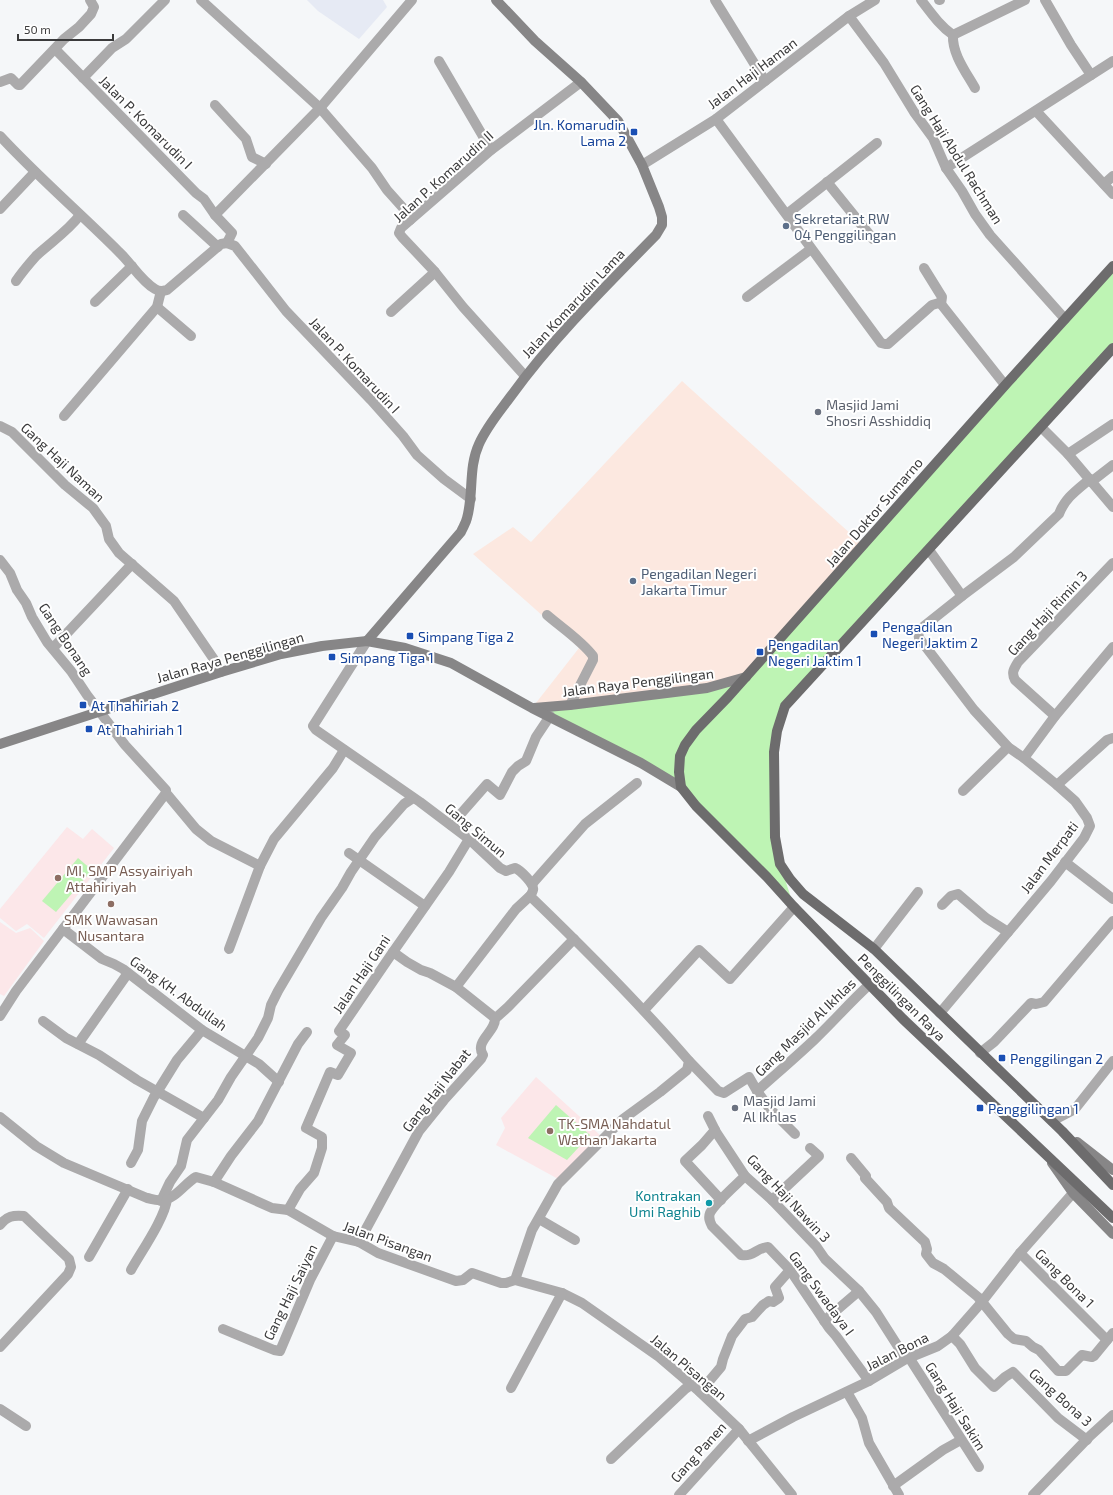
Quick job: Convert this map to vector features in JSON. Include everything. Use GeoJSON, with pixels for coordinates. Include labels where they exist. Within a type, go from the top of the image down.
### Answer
{"type":"FeatureCollection","features":[{"type":"Feature","properties":{"kind":"main road","name":"Jalan Doktor Sumarno"},"geometry":{"type":"LineString","coordinates":[[682,786],[679,772],[680,756],[685,745],[696,730],[1113,266]]}},
{"type":"Feature","properties":{"kind":"main road"},"geometry":{"type":"LineString","coordinates":[[929,550],[1113,348]]}},
{"type":"Feature","properties":{"kind":"main road","name":"Penggilingan Raya"},"geometry":{"type":"LineString","coordinates":[[929,550],[785,706],[777,731],[774,752],[775,837],[780,864],[790,880],[803,894],[874,949],[1052,1121],[1113,1185]]}},
{"type":"Feature","properties":{"kind":"main road","name":"Penggilingan Raya"},"geometry":{"type":"LineString","coordinates":[[682,786],[696,806],[767,877],[794,907],[903,1019],[1113,1218]]}},
{"type":"Feature","properties":{"kind":"street"},"geometry":{"type":"LineString","coordinates":[[0,82],[11,78],[18,85],[20,85],[64,39],[79,27],[91,14],[94,7],[90,0]]}},
{"type":"Feature","properties":{"kind":"street"},"geometry":{"type":"LineString","coordinates":[[83,78],[112,48],[126,39],[165,0]]}},
{"type":"Feature","properties":{"kind":"street"},"geometry":{"type":"LineString","coordinates":[[201,0],[320,108],[372,168],[387,190],[404,209],[410,220]]}},
{"type":"Feature","properties":{"kind":"street"},"geometry":{"type":"LineString","coordinates":[[215,215],[320,108],[412,0]]}},
{"type":"Feature","properties":{"kind":"street","name":"Jalan Komarudin Lama"},"geometry":{"type":"LineString","coordinates":[[367,641],[461,532],[467,520],[471,498],[472,467],[480,442],[494,418],[525,376],[572,322],[656,235],[662,225],[662,217],[659,207],[642,165],[618,121],[581,82],[535,41],[496,0]]}},
{"type":"Feature","properties":{"kind":"street"},"geometry":{"type":"LineString","coordinates":[[715,0],[765,81]]}},
{"type":"Feature","properties":{"kind":"street","name":"Jalan Haji Haman"},"geometry":{"type":"LineString","coordinates":[[642,165],[716,118],[849,16],[875,0]]}},
{"type":"Feature","properties":{"kind":"street"},"geometry":{"type":"LineString","coordinates":[[921,0],[946,30],[953,35]]}},
{"type":"Feature","properties":{"kind":"street"},"geometry":{"type":"LineString","coordinates":[[953,35],[1026,0]]}},
{"type":"Feature","properties":{"kind":"street"},"geometry":{"type":"LineString","coordinates":[[1045,0],[1071,45],[1091,75]]}},
{"type":"Feature","properties":{"kind":"street","name":"Gang Haji Abdul Rachman"},"geometry":{"type":"LineString","coordinates":[[849,16],[884,63],[899,89],[933,138],[946,168],[962,191],[975,214],[990,235],[1065,320]]}},
{"type":"Feature","properties":{"kind":"street"},"geometry":{"type":"LineString","coordinates":[[953,35],[955,52],[975,88]]}},
{"type":"Feature","properties":{"kind":"street","name":"Jalan P. Komarudin I"},"geometry":{"type":"LineString","coordinates":[[56,49],[196,193],[204,199],[215,215],[232,233],[223,245]]}},
{"type":"Feature","properties":{"kind":"street"},"geometry":{"type":"LineString","coordinates":[[439,61],[491,150]]}},
{"type":"Feature","properties":{"kind":"street"},"geometry":{"type":"LineString","coordinates":[[946,168],[1113,61]]}},
{"type":"Feature","properties":{"kind":"street","name":"Jalan P. Komarudin II"},"geometry":{"type":"LineString","coordinates":[[525,376],[463,307],[435,272],[400,233],[401,228],[491,150],[581,82]]}},
{"type":"Feature","properties":{"kind":"street"},"geometry":{"type":"LineString","coordinates":[[215,105],[246,139],[252,157],[266,164]]}},
{"type":"Feature","properties":{"kind":"street"},"geometry":{"type":"LineString","coordinates":[[1036,111],[1113,194]]}},
{"type":"Feature","properties":{"kind":"street"},"geometry":{"type":"LineString","coordinates":[[716,118],[811,249],[883,344],[888,344],[932,305],[939,303],[941,304]]}},
{"type":"Feature","properties":{"kind":"street"},"geometry":{"type":"LineString","coordinates":[[0,136],[35,172],[123,255],[155,289],[161,291],[167,290],[223,245]]}},
{"type":"Feature","properties":{"kind":"street"},"geometry":{"type":"LineString","coordinates":[[786,214],[877,143]]}},
{"type":"Feature","properties":{"kind":"street"},"geometry":{"type":"LineString","coordinates":[[0,209],[35,172]]}},
{"type":"Feature","properties":{"kind":"street"},"geometry":{"type":"LineString","coordinates":[[1104,184],[1113,176]]}},
{"type":"Feature","properties":{"kind":"street"},"geometry":{"type":"LineString","coordinates":[[827,182],[874,239]]}},
{"type":"Feature","properties":{"kind":"street"},"geometry":{"type":"LineString","coordinates":[[16,281],[29,264],[61,236],[80,215]]}},
{"type":"Feature","properties":{"kind":"street","name":"Jalan P. Komarudin I"},"geometry":{"type":"LineString","coordinates":[[183,215],[223,245],[235,246],[286,311],[371,400],[403,436],[417,455],[444,479],[471,498]]}},
{"type":"Feature","properties":{"kind":"street"},"geometry":{"type":"LineString","coordinates":[[747,297],[811,249]]}},
{"type":"Feature","properties":{"kind":"street"},"geometry":{"type":"LineString","coordinates":[[96,302],[132,266]]}},
{"type":"Feature","properties":{"kind":"street"},"geometry":{"type":"LineString","coordinates":[[924,268],[942,298],[941,304],[1005,385]]}},
{"type":"Feature","properties":{"kind":"street"},"geometry":{"type":"LineString","coordinates":[[391,312],[435,272]]}},
{"type":"Feature","properties":{"kind":"street"},"geometry":{"type":"LineString","coordinates":[[64,416],[157,307],[161,291]]}},
{"type":"Feature","properties":{"kind":"street"},"geometry":{"type":"LineString","coordinates":[[157,307],[191,336]]}},
{"type":"Feature","properties":{"kind":"street"},"geometry":{"type":"LineString","coordinates":[[1068,454],[1113,424]]}},
{"type":"Feature","properties":{"kind":"street","name":"Gang Haji Naman"},"geometry":{"type":"LineString","coordinates":[[0,426],[12,432],[65,484],[93,508],[106,526],[109,540],[119,553],[174,601],[221,672]]}},
{"type":"Feature","properties":{"kind":"street"},"geometry":{"type":"LineString","coordinates":[[1042,427],[1068,454],[1090,481],[1111,501]]}},
{"type":"Feature","properties":{"kind":"street"},"geometry":{"type":"LineString","coordinates":[[929,550],[962,596],[1014,557],[1059,514],[1062,505],[1070,496],[1113,466]]}},
{"type":"Feature","properties":{"kind":"street","name":"Gang Bonang"},"geometry":{"type":"LineString","coordinates":[[0,560],[10,573],[32,617],[47,642],[71,671],[86,695],[125,745],[165,788],[166,793],[196,829],[210,840],[260,866]]}},
{"type":"Feature","properties":{"kind":"street","name":"Gang Haji Rimin 3"},"geometry":{"type":"LineString","coordinates":[[1055,716],[1015,680],[1013,671],[1018,662],[1113,563]]}},
{"type":"Feature","properties":{"kind":"street"},"geometry":{"type":"LineString","coordinates":[[53,648],[132,564]]}},
{"type":"Feature","properties":{"kind":"street","name":"Jalan Merpati"},"geometry":{"type":"LineString","coordinates":[[940,1013],[1051,881],[1084,838],[1090,826],[1087,818],[1075,801],[1024,758],[1008,747],[974,710],[918,638],[918,631],[962,596]]}},
{"type":"Feature","properties":{"kind":"street"},"geometry":{"type":"LineString","coordinates":[[547,615],[583,644],[593,656],[593,660],[570,705]]}},
{"type":"Feature","properties":{"kind":"street","name":"Jalan Raya Penggilingan"},"geometry":{"type":"LineString","coordinates":[[0,744],[281,654],[322,646],[367,641],[405,648],[451,663],[532,708],[642,763],[682,786]]}},
{"type":"Feature","properties":{"kind":"street","name":"Gang Simun"},"geometry":{"type":"LineString","coordinates":[[367,641],[313,726],[318,732],[469,839],[500,868],[508,871],[515,868],[518,869],[532,884]]}},
{"type":"Feature","properties":{"kind":"street"},"geometry":{"type":"LineString","coordinates":[[1024,758],[1055,716],[1113,646]]}},
{"type":"Feature","properties":{"kind":"street","name":"Jalan Raya Penggilingan"},"geometry":{"type":"LineString","coordinates":[[532,708],[570,705],[708,688],[746,676]]}},
{"type":"Feature","properties":{"kind":"street"},"geometry":{"type":"LineString","coordinates":[[450,825],[487,784],[500,795],[512,772],[526,761],[536,737],[550,716]]}},
{"type":"Feature","properties":{"kind":"street"},"geometry":{"type":"LineString","coordinates":[[1057,785],[1107,740],[1113,738]]}},
{"type":"Feature","properties":{"kind":"street"},"geometry":{"type":"LineString","coordinates":[[963,792],[1008,747]]}},
{"type":"Feature","properties":{"kind":"street"},"geometry":{"type":"LineString","coordinates":[[228,949],[260,866],[274,839],[333,768],[344,750]]}},
{"type":"Feature","properties":{"kind":"street"},"geometry":{"type":"LineString","coordinates":[[456,988],[516,909],[530,896],[534,890],[532,884],[585,824],[637,783]]}},
{"type":"Feature","properties":{"kind":"street"},"geometry":{"type":"LineString","coordinates":[[0,1016],[16,991],[166,793]]}},
{"type":"Feature","properties":{"kind":"street"},"geometry":{"type":"LineString","coordinates":[[131,1270],[167,1206],[164,1200],[170,1182],[181,1166],[187,1140],[218,1100],[258,1038],[268,1018],[271,1005],[289,972],[321,918],[359,860],[375,837],[404,804],[413,798]]}},
{"type":"Feature","properties":{"kind":"street","name":"Jalan Haji Gani"},"geometry":{"type":"LineString","coordinates":[[288,1210],[300,1189],[314,1173],[322,1148],[322,1137],[306,1128],[330,1072],[338,1075],[352,1053],[337,1045],[345,1035],[339,1031],[449,872],[469,839]]}},
{"type":"Feature","properties":{"kind":"street"},"geometry":{"type":"LineString","coordinates":[[350,853],[425,906]]}},
{"type":"Feature","properties":{"kind":"street"},"geometry":{"type":"LineString","coordinates":[[1065,862],[1113,899]]}},
{"type":"Feature","properties":{"kind":"street"},"geometry":{"type":"LineString","coordinates":[[874,949],[918,892]]}},
{"type":"Feature","properties":{"kind":"street"},"geometry":{"type":"LineString","coordinates":[[942,905],[951,896],[958,894],[986,918],[1008,932]]}},
{"type":"Feature","properties":{"kind":"street"},"geometry":{"type":"LineString","coordinates":[[515,1280],[532,1230],[558,1184],[623,1119],[660,1092],[689,1066],[686,1057],[644,1010],[530,896]]}},
{"type":"Feature","properties":{"kind":"street"},"geometry":{"type":"LineString","coordinates":[[644,1010],[699,950],[730,979],[794,907]]}},
{"type":"Feature","properties":{"kind":"street"},"geometry":{"type":"LineString","coordinates":[[980,1053],[994,1042],[1031,1003],[1036,1004],[1044,1002],[1113,921]]}},
{"type":"Feature","properties":{"kind":"street","name":"Gang KH. Abdullah"},"geometry":{"type":"LineString","coordinates":[[63,929],[102,959],[114,964],[128,973],[202,1030],[259,1064],[278,1082]]}},
{"type":"Feature","properties":{"kind":"street"},"geometry":{"type":"LineString","coordinates":[[393,952],[421,970],[430,973],[456,988],[495,1018],[508,1007],[574,939]]}},
{"type":"Feature","properties":{"kind":"street"},"geometry":{"type":"LineString","coordinates":[[78,1044],[128,973]]}},
{"type":"Feature","properties":{"kind":"street","name":"Gang Masjid Al Ikhlas"},"geometry":{"type":"LineString","coordinates":[[686,1057],[718,1091],[724,1093],[749,1077],[757,1091],[775,1077],[870,984]]}},
{"type":"Feature","properties":{"kind":"street","name":"Gang Haji Nabat"},"geometry":{"type":"LineString","coordinates":[[359,1242],[419,1131],[444,1100],[481,1059],[483,1055],[480,1050],[480,1046],[494,1027],[495,1018]]}},
{"type":"Feature","properties":{"kind":"street"},"geometry":{"type":"LineString","coordinates":[[43,1021],[78,1044],[204,1118]]}},
{"type":"Feature","properties":{"kind":"street"},"geometry":{"type":"LineString","coordinates":[[130,1163],[138,1150],[142,1121],[158,1091],[177,1060],[202,1030]]}},
{"type":"Feature","properties":{"kind":"street"},"geometry":{"type":"LineString","coordinates":[[214,1182],[231,1156],[258,1121],[298,1044],[307,1032]]}},
{"type":"Feature","properties":{"kind":"street"},"geometry":{"type":"LineString","coordinates":[[1052,1121],[1075,1109],[1113,1061]]}},
{"type":"Feature","properties":{"kind":"street"},"geometry":{"type":"LineString","coordinates":[[757,1091],[775,1114],[795,1134]]}},
{"type":"Feature","properties":{"kind":"street","name":"Gang Haji Nawin 3"},"geometry":{"type":"LineString","coordinates":[[708,1116],[715,1130],[745,1176],[772,1200],[816,1246],[826,1260],[859,1292],[876,1312],[908,1359]]}},
{"type":"Feature","properties":{"kind":"street"},"geometry":{"type":"LineString","coordinates":[[0,1117],[50,1156],[93,1176],[147,1198],[164,1200]]}},
{"type":"Feature","properties":{"kind":"street"},"geometry":{"type":"LineString","coordinates":[[715,1130],[685,1161],[721,1200],[745,1176]]}},
{"type":"Feature","properties":{"kind":"street"},"geometry":{"type":"LineString","coordinates":[[1062,1131],[1113,1170]]}},
{"type":"Feature","properties":{"kind":"street"},"geometry":{"type":"LineString","coordinates":[[772,1200],[819,1156],[810,1148]]}},
{"type":"Feature","properties":{"kind":"street"},"geometry":{"type":"LineString","coordinates":[[1045,1153],[1073,1193],[1113,1234]]}},
{"type":"Feature","properties":{"kind":"street"},"geometry":{"type":"LineString","coordinates":[[851,1158],[866,1176],[865,1178],[886,1202],[889,1208],[925,1242],[926,1254],[933,1263],[944,1269],[978,1297],[981,1304],[1008,1334],[1014,1339],[1026,1341],[1032,1347],[1039,1350],[1058,1371],[1066,1371],[1082,1355],[1094,1356],[1110,1337]]}},
{"type":"Feature","properties":{"kind":"street","name":"Jalan Pisangan"},"geometry":{"type":"LineString","coordinates":[[164,1200],[196,1177],[214,1182],[272,1208],[288,1210],[333,1236],[359,1242],[378,1254],[456,1281],[462,1280],[472,1273],[501,1283],[515,1280],[562,1293],[582,1303],[659,1357],[700,1392],[738,1429],[748,1441]]}},
{"type":"Feature","properties":{"kind":"street"},"geometry":{"type":"LineString","coordinates":[[89,1257],[128,1189]]}},
{"type":"Feature","properties":{"kind":"street","name":"Jalan Bona"},"geometry":{"type":"LineString","coordinates":[[748,1441],[793,1417],[869,1381],[908,1359],[938,1346],[952,1336],[981,1304],[1020,1253],[1073,1193]]}},
{"type":"Feature","properties":{"kind":"street","name":"Gang Swadaya I"},"geometry":{"type":"LineString","coordinates":[[721,1200],[709,1214],[709,1220],[712,1226],[741,1255],[751,1255],[768,1247],[790,1270],[824,1321],[869,1381]]}},
{"type":"Feature","properties":{"kind":"street"},"geometry":{"type":"LineString","coordinates":[[0,1225],[4,1220],[12,1215],[24,1216],[69,1259],[71,1267],[68,1274],[0,1347]]}},
{"type":"Feature","properties":{"kind":"street"},"geometry":{"type":"LineString","coordinates":[[539,1220],[575,1240]]}},
{"type":"Feature","properties":{"kind":"street","name":"Gang Haji Saiyan"},"geometry":{"type":"LineString","coordinates":[[223,1329],[268,1348],[280,1351],[310,1280],[333,1236]]}},
{"type":"Feature","properties":{"kind":"street","name":"Gang Bona 1"},"geometry":{"type":"LineString","coordinates":[[1020,1253],[1110,1337]]}},
{"type":"Feature","properties":{"kind":"street"},"geometry":{"type":"LineString","coordinates":[[700,1392],[721,1367],[722,1359],[732,1336],[745,1319],[752,1317],[769,1301],[773,1302],[779,1298],[775,1286],[790,1270]]}},
{"type":"Feature","properties":{"kind":"street"},"geometry":{"type":"LineString","coordinates":[[824,1321],[859,1292]]}},
{"type":"Feature","properties":{"kind":"street"},"geometry":{"type":"LineString","coordinates":[[511,1388],[562,1293]]}},
{"type":"Feature","properties":{"kind":"street","name":"Gang Bona 3"},"geometry":{"type":"LineString","coordinates":[[952,1336],[960,1344],[975,1368],[994,1387],[1013,1372],[1058,1418],[1086,1440]]}},
{"type":"Feature","properties":{"kind":"street","name":"Gang Haji Sakim"},"geometry":{"type":"LineString","coordinates":[[908,1359],[979,1467]]}},
{"type":"Feature","properties":{"kind":"street"},"geometry":{"type":"LineString","coordinates":[[611,1459],[691,1385]]}},
{"type":"Feature","properties":{"kind":"street"},"geometry":{"type":"LineString","coordinates":[[847,1392],[862,1418],[869,1443],[899,1495]]}},
{"type":"Feature","properties":{"kind":"street"},"geometry":{"type":"LineString","coordinates":[[0,1409],[26,1426]]}},
{"type":"Feature","properties":{"kind":"street"},"geometry":{"type":"LineString","coordinates":[[1033,1495],[1086,1440],[1113,1415]]}},
{"type":"Feature","properties":{"kind":"street","name":"Gang Panen"},"geometry":{"type":"LineString","coordinates":[[679,1495],[738,1429]]}},
{"type":"Feature","properties":{"kind":"street"},"geometry":{"type":"LineString","coordinates":[[893,1486],[943,1450],[961,1440]]}},
{"type":"Feature","properties":{"kind":"street"},"geometry":{"type":"LineString","coordinates":[[748,1441],[792,1495]]}},
{"type":"Feature","properties":{"kind":"shaded area"},"geometry":{"type":"Polygon","coordinates":[[[307,0],[383,0],[387,7],[359,39],[318,11],[307,0]]]}},
{"type":"Feature","properties":{"kind":"shaded area"},"geometry":{"type":"Polygon","coordinates":[[[682,381],[863,545],[746,677],[707,688],[532,708],[579,648],[473,554],[513,527],[531,542],[682,381]]]}},
{"type":"Feature","properties":{"kind":"shaded area","name":"MI, SMP Assyairiyah Attahiriyah"},"geometry":{"type":"Polygon","coordinates":[[[67,827],[83,839],[92,829],[114,848],[44,938],[27,924],[16,931],[0,918],[0,909],[67,827]]]}},
{"type":"Feature","properties":{"kind":"shaded area"},"geometry":{"type":"Polygon","coordinates":[[[0,922],[16,933],[30,928],[44,941],[4,996],[0,994],[0,922]]]}},
{"type":"Feature","properties":{"kind":"shaded area","name":"TK-SMA Nahdatul Wathan Jakarta"},"geometry":{"type":"Polygon","coordinates":[[[536,1077],[600,1135],[560,1180],[496,1145],[505,1128],[501,1118],[536,1077]]]}},
{"type":"Feature","properties":{"kind":"green space"},"geometry":{"type":"Polygon","coordinates":[[[1113,267],[1113,348],[785,706],[777,731],[780,864],[794,907],[681,786],[532,708],[707,688],[746,677],[1113,267]]]}},
{"type":"Feature","properties":{"kind":"green space"},"geometry":{"type":"Polygon","coordinates":[[[78,858],[92,870],[56,912],[42,901],[78,858]]]}},
{"type":"Feature","properties":{"kind":"green space"},"geometry":{"type":"Polygon","coordinates":[[[556,1105],[590,1135],[567,1160],[528,1138],[556,1105]]]}},
{"type":"Feature","properties":{"kind":"place","name":"Jln. Komarudin Lama 2"},"geometry":{"type":"Point","coordinates":[634,132]}},
{"type":"Feature","properties":{"kind":"place","name":"Sekretariat RW 04 Penggilingan"},"geometry":{"type":"Point","coordinates":[786,226]}},
{"type":"Feature","properties":{"kind":"place","name":"Masjid Jami Shosri Asshiddiq"},"geometry":{"type":"Point","coordinates":[818,412]}},
{"type":"Feature","properties":{"kind":"place","name":"Pengadilan Negeri Jakarta Timur"},"geometry":{"type":"Point","coordinates":[633,581]}},
{"type":"Feature","properties":{"kind":"place","name":"Pengadilan Negeri Jaktim 2"},"geometry":{"type":"Point","coordinates":[874,634]}},
{"type":"Feature","properties":{"kind":"place","name":"Simpang Tiga 2"},"geometry":{"type":"Point","coordinates":[410,636]}},
{"type":"Feature","properties":{"kind":"place","name":"Pengadilan Negeri Jaktim 1"},"geometry":{"type":"Point","coordinates":[760,652]}},
{"type":"Feature","properties":{"kind":"place","name":"Simpang Tiga 1"},"geometry":{"type":"Point","coordinates":[332,657]}},
{"type":"Feature","properties":{"kind":"place","name":"At Thahiriah 2"},"geometry":{"type":"Point","coordinates":[83,705]}},
{"type":"Feature","properties":{"kind":"place","name":"At Thahiriah 1"},"geometry":{"type":"Point","coordinates":[89,729]}},
{"type":"Feature","properties":{"kind":"place","name":"MI, SMP Assyairiyah Attahiriyah"},"geometry":{"type":"Point","coordinates":[58,878]}},
{"type":"Feature","properties":{"kind":"place","name":"SMK Wawasan Nusantara"},"geometry":{"type":"Point","coordinates":[111,904]}},
{"type":"Feature","properties":{"kind":"place","name":"Penggilingan 2"},"geometry":{"type":"Point","coordinates":[1002,1058]}},
{"type":"Feature","properties":{"kind":"place","name":"Masjid Jami Al Ikhlas"},"geometry":{"type":"Point","coordinates":[735,1108]}},
{"type":"Feature","properties":{"kind":"place","name":"Penggilingan 1"},"geometry":{"type":"Point","coordinates":[980,1108]}},
{"type":"Feature","properties":{"kind":"place","name":"TK-SMA Nahdatul Wathan Jakarta"},"geometry":{"type":"Point","coordinates":[550,1131]}},
{"type":"Feature","properties":{"kind":"place","name":"Kontrakan Umi Raghib"},"geometry":{"type":"Point","coordinates":[709,1203]}}]}
